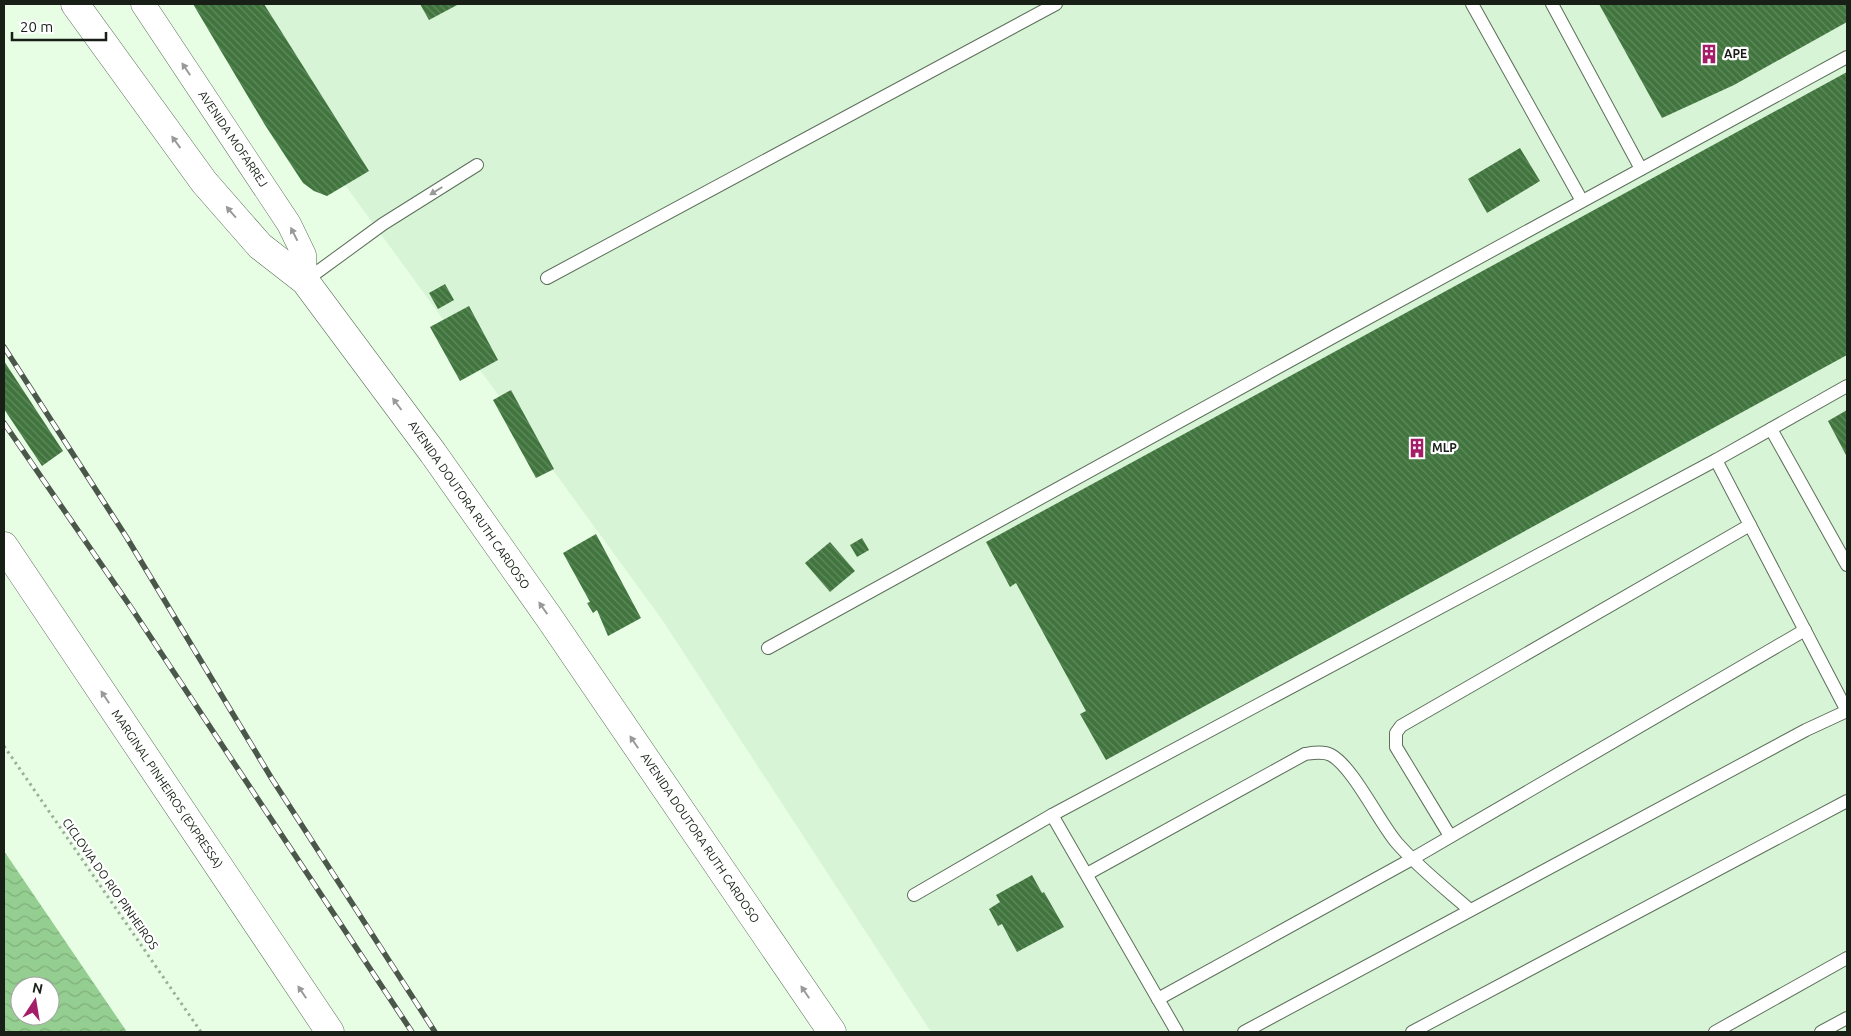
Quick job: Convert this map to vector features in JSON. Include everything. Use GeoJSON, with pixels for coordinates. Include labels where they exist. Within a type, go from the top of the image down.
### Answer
{"type":"FeatureCollection","features":[{"type":"Feature","properties":{"kind":"highway","name":"AVENIDA DOUTORA RUTH CARDOSO"},"geometry":{"type":"LineString","coordinates":[[75,4],[204,182],[260,246],[305,281],[434,453],[832,1032]]}},
{"type":"Feature","properties":{"kind":"highway","name":"MARGINAL PINHEIROS (EXPRESSA)"},"geometry":{"type":"LineString","coordinates":[[4,546],[330,1032]]}},
{"type":"Feature","properties":{"kind":"street","name":"AVENIDA MOFARREJ"},"geometry":{"type":"LineString","coordinates":[[143,4],[289,224],[304,255],[305,281]]}},
{"type":"Feature","properties":{"kind":"lane"},"geometry":{"type":"LineString","coordinates":[[547,278],[1056,4]]}},
{"type":"Feature","properties":{"kind":"lane"},"geometry":{"type":"LineString","coordinates":[[1472,4],[1582,202]]}},
{"type":"Feature","properties":{"kind":"lane"},"geometry":{"type":"LineString","coordinates":[[1552,4],[1641,169]]}},
{"type":"Feature","properties":{"kind":"lane"},"geometry":{"type":"LineString","coordinates":[[768,648],[1847,57]]}},
{"type":"Feature","properties":{"kind":"lane"},"geometry":{"type":"LineString","coordinates":[[305,281],[383,224],[477,165]]}},
{"type":"Feature","properties":{"kind":"lane"},"geometry":{"type":"LineString","coordinates":[[914,895],[1052,815],[1716,460],[1847,386]]}},
{"type":"Feature","properties":{"kind":"lane"},"geometry":{"type":"LineString","coordinates":[[1771,429],[1847,565]]}},
{"type":"Feature","properties":{"kind":"lane"},"geometry":{"type":"LineString","coordinates":[[1244,1032],[1806,730],[1847,711],[1716,460]]}},
{"type":"Feature","properties":{"kind":"lane"},"geometry":{"type":"LineString","coordinates":[[1450,836],[1396,747],[1396,733],[1401,726],[1750,525]]}},
{"type":"Feature","properties":{"kind":"lane"},"geometry":{"type":"LineString","coordinates":[[1158,999],[1412,859],[1805,630]]}},
{"type":"Feature","properties":{"kind":"lane"},"geometry":{"type":"LineString","coordinates":[[1087,874],[1305,754],[1318,752],[1330,755],[1340,762],[1396,842],[1412,859],[1470,910]]}},
{"type":"Feature","properties":{"kind":"lane"},"geometry":{"type":"LineString","coordinates":[[1412,1032],[1847,801]]}},
{"type":"Feature","properties":{"kind":"lane"},"geometry":{"type":"LineString","coordinates":[[1052,815],[1177,1032]]}},
{"type":"Feature","properties":{"kind":"lane"},"geometry":{"type":"LineString","coordinates":[[1715,1032],[1847,958]]}},
{"type":"Feature","properties":{"kind":"lane"},"geometry":{"type":"LineString","coordinates":[[1822,1032],[1847,1018]]}},
{"type":"Feature","properties":{"kind":"path","name":"CICLOVIA DO RIO PINHEIROS"},"geometry":{"type":"LineString","coordinates":[[4,746],[201,1032]]}},
{"type":"Feature","properties":{"kind":"shaded area"},"geometry":{"type":"Polygon","coordinates":[[[213,4],[1847,4],[1847,1032],[931,1032],[663,621],[213,4]]]}},
{"type":"Feature","properties":{"kind":"water"},"geometry":{"type":"Polygon","coordinates":[[[4,851],[127,1032],[4,1032],[4,851]]]}},
{"type":"Feature","properties":{"kind":"building"},"geometry":{"type":"Polygon","coordinates":[[[193,4],[264,4],[369,171],[327,196],[314,191],[303,183],[265,125],[193,4]]]}},
{"type":"Feature","properties":{"kind":"building"},"geometry":{"type":"Polygon","coordinates":[[[420,4],[459,4],[429,20],[420,4]]]}},
{"type":"Feature","properties":{"kind":"building","name":"APE"},"geometry":{"type":"Polygon","coordinates":[[[1599,4],[1847,4],[1847,22],[1734,85],[1662,118],[1599,4]]]}},
{"type":"Feature","properties":{"kind":"building","name":"MLP"},"geometry":{"type":"Polygon","coordinates":[[[1847,72],[1847,355],[1106,760],[1080,714],[1086,711],[1016,583],[1010,587],[986,542],[1847,72]]]}},
{"type":"Feature","properties":{"kind":"building"},"geometry":{"type":"Polygon","coordinates":[[[1520,148],[1540,181],[1487,213],[1468,179],[1520,148]]]}},
{"type":"Feature","properties":{"kind":"building"},"geometry":{"type":"Polygon","coordinates":[[[445,284],[454,300],[438,309],[429,293],[445,284]]]}},
{"type":"Feature","properties":{"kind":"building"},"geometry":{"type":"Polygon","coordinates":[[[469,306],[498,360],[460,381],[430,327],[469,306]]]}},
{"type":"Feature","properties":{"kind":"building"},"geometry":{"type":"Polygon","coordinates":[[[4,361],[63,451],[42,466],[4,409],[4,361]]]}},
{"type":"Feature","properties":{"kind":"building"},"geometry":{"type":"Polygon","coordinates":[[[511,390],[554,469],[536,478],[493,400],[511,390]]]}},
{"type":"Feature","properties":{"kind":"building"},"geometry":{"type":"Polygon","coordinates":[[[1847,410],[1847,457],[1828,421],[1847,410]]]}},
{"type":"Feature","properties":{"kind":"building"},"geometry":{"type":"Polygon","coordinates":[[[596,534],[641,618],[608,636],[597,610],[593,613],[587,603],[590,602],[563,553],[596,534]]]}},
{"type":"Feature","properties":{"kind":"building"},"geometry":{"type":"Polygon","coordinates":[[[862,538],[869,550],[857,557],[850,545],[862,538]]]}},
{"type":"Feature","properties":{"kind":"building"},"geometry":{"type":"Polygon","coordinates":[[[830,542],[855,571],[830,592],[805,563],[830,542]]]}},
{"type":"Feature","properties":{"kind":"building"},"geometry":{"type":"Polygon","coordinates":[[[1032,875],[1064,927],[1017,952],[1002,924],[998,926],[989,909],[1000,902],[996,895],[1032,875]]]}},
{"type":"Feature","properties":{"kind":"railway"},"geometry":{"type":"LineString","coordinates":[[4,347],[127,538],[272,779],[435,1032]]}},
{"type":"Feature","properties":{"kind":"railway"},"geometry":{"type":"LineString","coordinates":[[4,423],[132,609],[412,1032]]}},
{"type":"Feature","properties":{"kind":"place","name":"APE"},"geometry":{"type":"Point","coordinates":[1709,54]}},
{"type":"Feature","properties":{"kind":"place","name":"MLP"},"geometry":{"type":"Point","coordinates":[1417,448]}}]}
